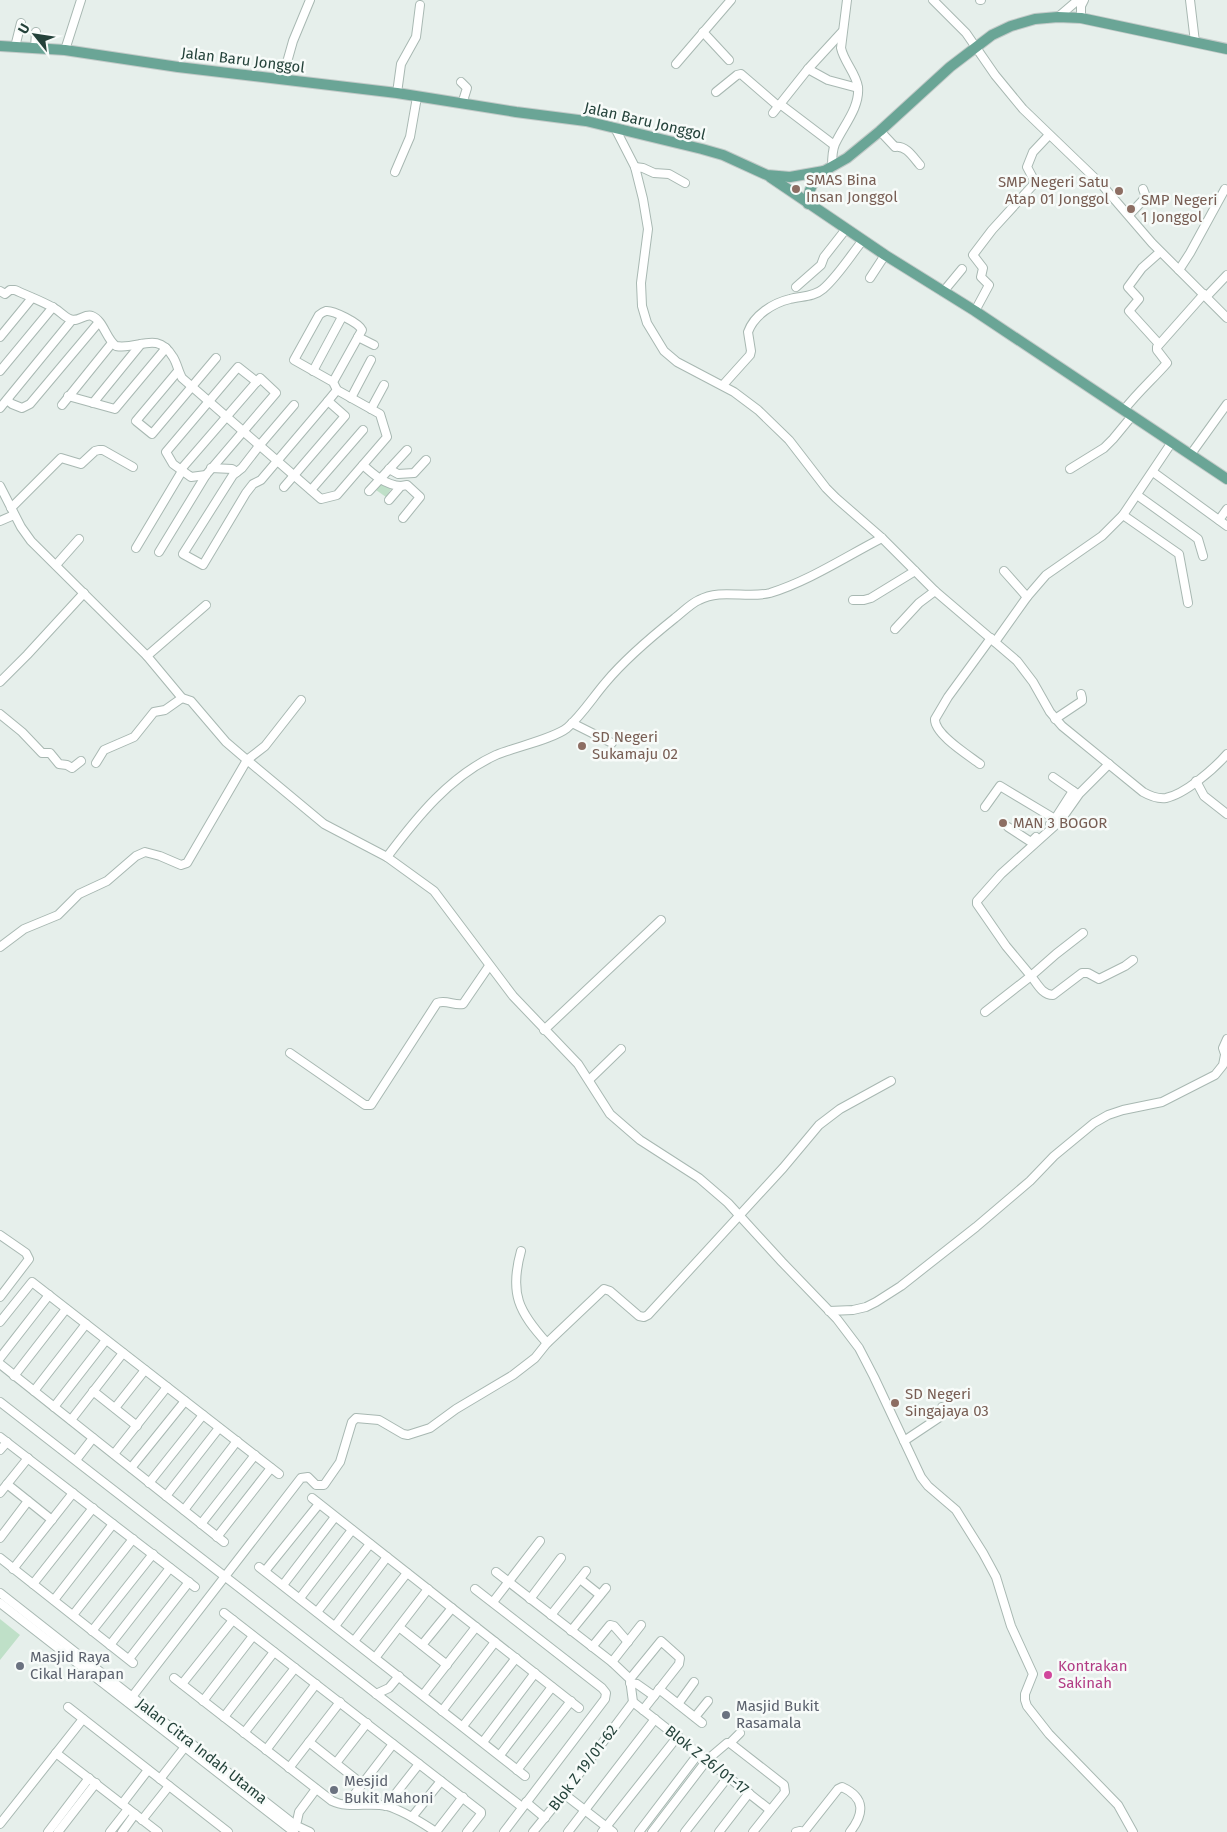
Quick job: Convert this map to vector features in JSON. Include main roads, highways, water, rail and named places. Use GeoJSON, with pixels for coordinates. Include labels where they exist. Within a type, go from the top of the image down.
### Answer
{"type":"FeatureCollection","features":[{"type":"Feature","properties":{"kind":"main road","name":"Jalan Baru Jonggol"},"geometry":{"type":"LineString","coordinates":[[0,46],[65,50],[163,65],[397,93],[586,121],[712,151],[767,175],[790,177],[828,169],[852,154],[976,46],[992,35],[1011,26],[1035,19],[1058,16],[1081,18],[1227,49]]}},
{"type":"Feature","properties":{"kind":"main road"},"geometry":{"type":"LineString","coordinates":[[808,204],[810,188],[816,178],[828,169]]}},
{"type":"Feature","properties":{"kind":"main road"},"geometry":{"type":"LineString","coordinates":[[767,175],[885,255],[975,311],[1226,476]]}},
{"type":"Feature","properties":{"kind":"place","name":"SMAS Bina Insan Jonggol"},"geometry":{"type":"Point","coordinates":[796,189]}},
{"type":"Feature","properties":{"kind":"place","name":"SMP Negeri Satu Atap 01 Jonggol"},"geometry":{"type":"Point","coordinates":[1119,191]}},
{"type":"Feature","properties":{"kind":"place","name":"SMP Negeri 1 Jonggol"},"geometry":{"type":"Point","coordinates":[1131,209]}},
{"type":"Feature","properties":{"kind":"place","name":"SD Negeri Sukamaju 02"},"geometry":{"type":"Point","coordinates":[582,746]}},
{"type":"Feature","properties":{"kind":"place","name":"MAN 3 BOGOR"},"geometry":{"type":"Point","coordinates":[1003,823]}},
{"type":"Feature","properties":{"kind":"place","name":"SD Negeri Singajaya 03"},"geometry":{"type":"Point","coordinates":[895,1403]}},
{"type":"Feature","properties":{"kind":"place","name":"Masjid Raya Cikal Harapan"},"geometry":{"type":"Point","coordinates":[20,1666]}},
{"type":"Feature","properties":{"kind":"place","name":"Kontrakan Sakinah"},"geometry":{"type":"Point","coordinates":[1048,1675]}},
{"type":"Feature","properties":{"kind":"place","name":"Masjid Bukit Rasamala"},"geometry":{"type":"Point","coordinates":[726,1715]}},
{"type":"Feature","properties":{"kind":"place","name":"Mesjid Bukit Mahoni"},"geometry":{"type":"Point","coordinates":[334,1790]}}]}
